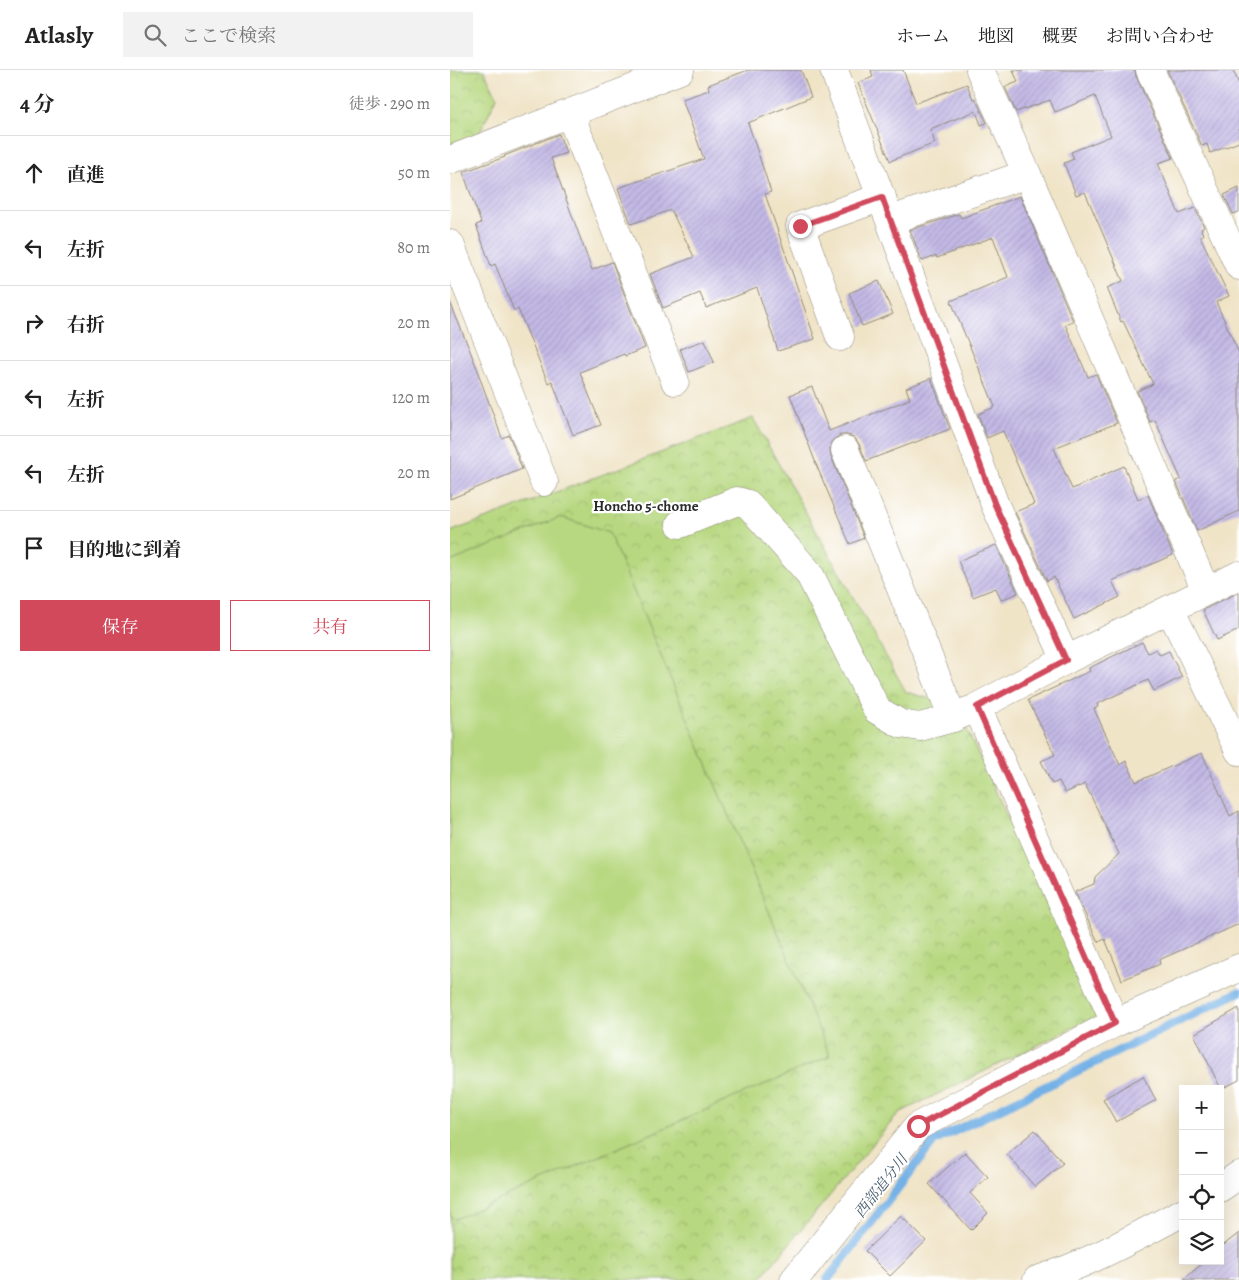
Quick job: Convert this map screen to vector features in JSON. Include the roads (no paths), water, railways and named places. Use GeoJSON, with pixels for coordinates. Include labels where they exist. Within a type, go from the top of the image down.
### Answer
{"type":"FeatureCollection","features":[{"type":"Feature","properties":{"kind":"street"},"geometry":{"type":"LineString","coordinates":[[834,70],[995,505],[1066,660]]}},
{"type":"Feature","properties":{"kind":"street"},"geometry":{"type":"LineString","coordinates":[[980,70],[1028,174],[1206,591]]}},
{"type":"Feature","properties":{"kind":"street"},"geometry":{"type":"LineString","coordinates":[[1150,70],[1239,266]]}},
{"type":"Feature","properties":{"kind":"street"},"geometry":{"type":"LineString","coordinates":[[450,160],[570,114],[662,73]]}},
{"type":"Feature","properties":{"kind":"street"},"geometry":{"type":"LineString","coordinates":[[570,114],[675,381]]}},
{"type":"Feature","properties":{"kind":"street"},"geometry":{"type":"LineString","coordinates":[[840,337],[800,226],[886,209],[1028,174]]}},
{"type":"Feature","properties":{"kind":"street"},"geometry":{"type":"LineString","coordinates":[[450,244],[544,482]]}},
{"type":"Feature","properties":{"kind":"street"},"geometry":{"type":"LineString","coordinates":[[845,450],[965,713],[1115,1023]]}},
{"type":"Feature","properties":{"kind":"street"},"geometry":{"type":"LineString","coordinates":[[680,524],[737,501],[748,504],[809,574],[877,710],[901,724],[920,727],[965,713],[1066,660],[1239,575]]}},
{"type":"Feature","properties":{"kind":"street"},"geometry":{"type":"LineString","coordinates":[[1170,609],[1239,751]]}},
{"type":"Feature","properties":{"kind":"street"},"geometry":{"type":"LineString","coordinates":[[794,1280],[918,1126],[1115,1023],[1239,968]]}},
{"type":"Feature","properties":{"kind":"street"},"geometry":{"type":"LineString","coordinates":[[1224,1185],[1239,1175]]}},
{"type":"Feature","properties":{"kind":"street"},"geometry":{"type":"LineString","coordinates":[[1046,1279],[1121,1245],[1179,1214]]}},
{"type":"Feature","properties":{"kind":"waterway","name":"西部追分川"},"geometry":{"type":"LineString","coordinates":[[827,1280],[934,1141],[1239,992]]}},
{"type":"Feature","properties":{"kind":"district","name":"Honcho 5-chome"},"geometry":{"type":"Point","coordinates":[646,506]}}]}
